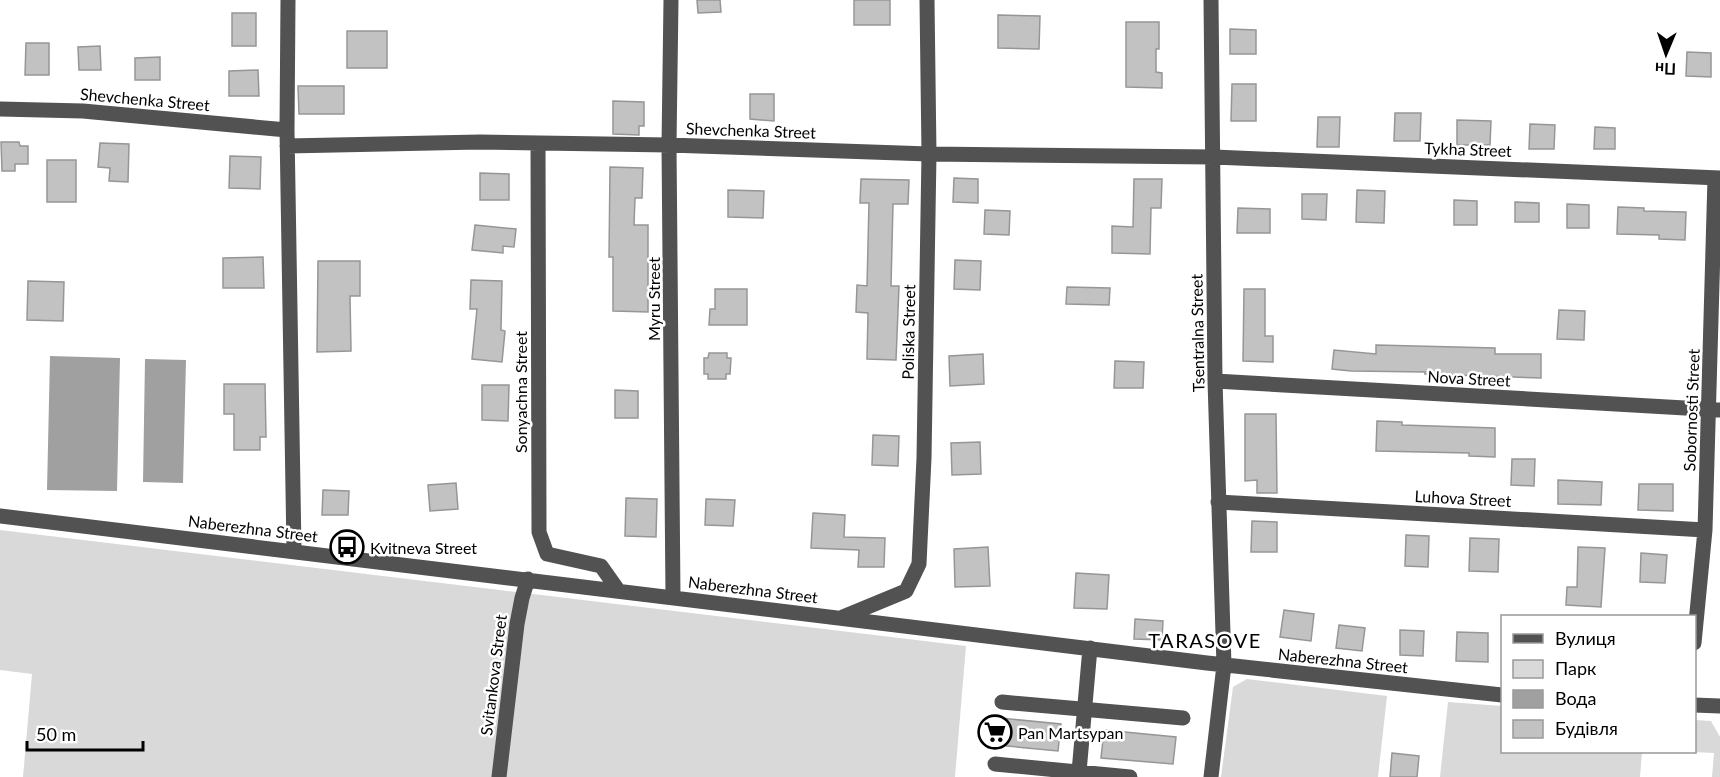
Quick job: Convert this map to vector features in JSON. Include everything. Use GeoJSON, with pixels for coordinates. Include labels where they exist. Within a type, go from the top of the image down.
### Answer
{"type":"FeatureCollection","features":[{"type":"Feature","properties":{"kind":"street"},"geometry":{"type":"LineString","coordinates":[[288,0],[287,146],[294,550]]}},
{"type":"Feature","properties":{"kind":"street","name":"Myru Street"},"geometry":{"type":"LineString","coordinates":[[670,0],[673,597]]}},
{"type":"Feature","properties":{"kind":"street","name":"Poliska Street"},"geometry":{"type":"LineString","coordinates":[[840,618],[906,591],[919,564],[924,458],[929,154],[927,0]]}},
{"type":"Feature","properties":{"kind":"street","name":"Tsentralna Street"},"geometry":{"type":"LineString","coordinates":[[1211,0],[1215,381],[1224,665],[1211,777]]}},
{"type":"Feature","properties":{"kind":"street","name":"Shevchenka Street"},"geometry":{"type":"LineString","coordinates":[[0,110],[83,111],[287,130]]}},
{"type":"Feature","properties":{"kind":"street","name":"Shevchenka Street"},"geometry":{"type":"LineString","coordinates":[[287,146],[480,142],[669,145],[929,154],[1214,157]]}},
{"type":"Feature","properties":{"kind":"street","name":"Sonyachna Street"},"geometry":{"type":"LineString","coordinates":[[538,143],[539,532],[547,554],[601,566],[618,590]]}},
{"type":"Feature","properties":{"kind":"street","name":"Tykha Street"},"geometry":{"type":"LineString","coordinates":[[1214,157],[1717,178]]}},
{"type":"Feature","properties":{"kind":"street","name":"Sobornosti Street"},"geometry":{"type":"LineString","coordinates":[[1696,632],[1715,410],[1717,178]]}},
{"type":"Feature","properties":{"kind":"street","name":"Nova Street"},"geometry":{"type":"LineString","coordinates":[[1215,381],[1715,410]]}},
{"type":"Feature","properties":{"kind":"street","name":"Luhova Street"},"geometry":{"type":"LineString","coordinates":[[1218,502],[1705,530]]}},
{"type":"Feature","properties":{"kind":"street","name":"Naberezhna Street"},"geometry":{"type":"LineString","coordinates":[[0,516],[1224,665],[1501,695]]}},
{"type":"Feature","properties":{"kind":"street","name":"Svitankova Street"},"geometry":{"type":"LineString","coordinates":[[499,777],[517,624],[528,579]]}},
{"type":"Feature","properties":{"kind":"street"},"geometry":{"type":"LineString","coordinates":[[1078,772],[1090,648]]}},
{"type":"Feature","properties":{"kind":"street"},"geometry":{"type":"LineString","coordinates":[[1002,702],[1183,718]]}},
{"type":"Feature","properties":{"kind":"street"},"geometry":{"type":"LineString","coordinates":[[1696,705],[1720,706]]}},
{"type":"Feature","properties":{"kind":"street"},"geometry":{"type":"LineString","coordinates":[[995,764],[1029,772],[1078,772],[1130,777]]}},
{"type":"Feature","properties":{"kind":"green space"},"geometry":{"type":"Polygon","coordinates":[[[0,530],[966,646],[955,777],[23,777],[32,674],[0,670],[0,530]]]}},
{"type":"Feature","properties":{"kind":"green space"},"geometry":{"type":"Polygon","coordinates":[[[1247,679],[1387,696],[1378,777],[1221,777],[1233,687],[1247,679]]]}},
{"type":"Feature","properties":{"kind":"green space"},"geometry":{"type":"Polygon","coordinates":[[[1448,702],[1501,706],[1501,753],[1642,753],[1640,777],[1440,777],[1448,702]]]}},
{"type":"Feature","properties":{"kind":"green space"},"geometry":{"type":"Polygon","coordinates":[[[1696,720],[1711,721],[1720,737],[1720,777],[1712,777],[1714,753],[1696,752],[1696,720]]]}},
{"type":"Feature","properties":{"kind":"water"},"geometry":{"type":"Polygon","coordinates":[[[50,356],[120,358],[117,491],[47,490],[50,356]]]}},
{"type":"Feature","properties":{"kind":"water"},"geometry":{"type":"Polygon","coordinates":[[[145,359],[186,360],[183,483],[143,482],[145,359]]]}},
{"type":"Feature","properties":{"kind":"building"},"geometry":{"type":"Polygon","coordinates":[[[697,0],[720,0],[721,12],[698,13],[697,0]]]}},
{"type":"Feature","properties":{"kind":"building"},"geometry":{"type":"Polygon","coordinates":[[[854,0],[890,0],[890,25],[854,25],[854,0]]]}},
{"type":"Feature","properties":{"kind":"building"},"geometry":{"type":"Polygon","coordinates":[[[232,13],[256,13],[256,46],[232,46],[232,13]]]}},
{"type":"Feature","properties":{"kind":"building"},"geometry":{"type":"Polygon","coordinates":[[[998,15],[1040,16],[1039,49],[998,48],[998,15]]]}},
{"type":"Feature","properties":{"kind":"building"},"geometry":{"type":"Polygon","coordinates":[[[1126,22],[1159,22],[1156,72],[1162,73],[1162,88],[1126,87],[1126,22]]]}},
{"type":"Feature","properties":{"kind":"building"},"geometry":{"type":"Polygon","coordinates":[[[1230,29],[1256,30],[1256,54],[1230,54],[1230,29]]]}},
{"type":"Feature","properties":{"kind":"building"},"geometry":{"type":"Polygon","coordinates":[[[347,31],[387,31],[387,68],[347,68],[347,31]]]}},
{"type":"Feature","properties":{"kind":"building"},"geometry":{"type":"Polygon","coordinates":[[[26,43],[49,43],[49,75],[25,75],[26,43]]]}},
{"type":"Feature","properties":{"kind":"building"},"geometry":{"type":"Polygon","coordinates":[[[100,46],[101,70],[79,70],[78,47],[100,46]]]}},
{"type":"Feature","properties":{"kind":"building"},"geometry":{"type":"Polygon","coordinates":[[[1687,52],[1711,53],[1711,77],[1686,76],[1687,52]]]}},
{"type":"Feature","properties":{"kind":"building"},"geometry":{"type":"Polygon","coordinates":[[[160,57],[160,80],[135,80],[135,58],[160,57]]]}},
{"type":"Feature","properties":{"kind":"building"},"geometry":{"type":"Polygon","coordinates":[[[258,70],[259,96],[229,96],[229,71],[258,70]]]}},
{"type":"Feature","properties":{"kind":"building"},"geometry":{"type":"Polygon","coordinates":[[[1232,84],[1256,84],[1256,121],[1231,121],[1232,84]]]}},
{"type":"Feature","properties":{"kind":"building"},"geometry":{"type":"Polygon","coordinates":[[[298,86],[344,86],[344,114],[299,114],[298,86]]]}},
{"type":"Feature","properties":{"kind":"building"},"geometry":{"type":"Polygon","coordinates":[[[750,94],[774,94],[774,121],[750,119],[750,94]]]}},
{"type":"Feature","properties":{"kind":"building"},"geometry":{"type":"Polygon","coordinates":[[[613,101],[644,102],[644,126],[639,126],[639,135],[613,134],[613,101]]]}},
{"type":"Feature","properties":{"kind":"building"},"geometry":{"type":"Polygon","coordinates":[[[1395,113],[1421,113],[1420,141],[1394,141],[1395,113]]]}},
{"type":"Feature","properties":{"kind":"building"},"geometry":{"type":"Polygon","coordinates":[[[1318,117],[1340,117],[1339,147],[1317,147],[1318,117]]]}},
{"type":"Feature","properties":{"kind":"building"},"geometry":{"type":"Polygon","coordinates":[[[1457,120],[1491,121],[1490,145],[1457,145],[1457,120]]]}},
{"type":"Feature","properties":{"kind":"building"},"geometry":{"type":"Polygon","coordinates":[[[1530,124],[1555,125],[1554,149],[1529,149],[1530,124]]]}},
{"type":"Feature","properties":{"kind":"building"},"geometry":{"type":"Polygon","coordinates":[[[1595,127],[1615,128],[1615,149],[1594,149],[1595,127]]]}},
{"type":"Feature","properties":{"kind":"building"},"geometry":{"type":"Polygon","coordinates":[[[1,142],[19,142],[20,146],[28,146],[28,164],[15,164],[15,171],[2,171],[1,142]]]}},
{"type":"Feature","properties":{"kind":"building"},"geometry":{"type":"Polygon","coordinates":[[[100,143],[129,144],[128,182],[109,181],[110,168],[98,167],[100,143]]]}},
{"type":"Feature","properties":{"kind":"building"},"geometry":{"type":"Polygon","coordinates":[[[230,156],[261,157],[260,189],[229,188],[230,156]]]}},
{"type":"Feature","properties":{"kind":"building"},"geometry":{"type":"Polygon","coordinates":[[[47,160],[76,160],[76,202],[47,202],[47,160]]]}},
{"type":"Feature","properties":{"kind":"building"},"geometry":{"type":"Polygon","coordinates":[[[610,167],[643,168],[642,198],[635,198],[634,225],[648,225],[648,312],[613,311],[613,257],[609,257],[610,167]]]}},
{"type":"Feature","properties":{"kind":"building"},"geometry":{"type":"Polygon","coordinates":[[[480,173],[509,174],[509,200],[480,200],[480,173]]]}},
{"type":"Feature","properties":{"kind":"building"},"geometry":{"type":"Polygon","coordinates":[[[954,178],[978,179],[978,203],[953,202],[954,178]]]}},
{"type":"Feature","properties":{"kind":"building"},"geometry":{"type":"Polygon","coordinates":[[[861,179],[909,180],[908,204],[893,204],[891,286],[899,286],[896,360],[867,359],[868,313],[856,312],[857,285],[867,286],[869,203],[860,203],[861,179]]]}},
{"type":"Feature","properties":{"kind":"building"},"geometry":{"type":"Polygon","coordinates":[[[1134,179],[1162,179],[1161,208],[1151,208],[1150,254],[1112,253],[1112,226],[1133,227],[1134,179]]]}},
{"type":"Feature","properties":{"kind":"building"},"geometry":{"type":"Polygon","coordinates":[[[728,190],[764,191],[763,218],[728,217],[728,190]]]}},
{"type":"Feature","properties":{"kind":"building"},"geometry":{"type":"Polygon","coordinates":[[[1357,190],[1385,191],[1384,223],[1356,222],[1357,190]]]}},
{"type":"Feature","properties":{"kind":"building"},"geometry":{"type":"Polygon","coordinates":[[[1302,194],[1327,194],[1326,220],[1302,219],[1302,194]]]}},
{"type":"Feature","properties":{"kind":"building"},"geometry":{"type":"Polygon","coordinates":[[[1454,200],[1477,201],[1477,225],[1454,225],[1454,200]]]}},
{"type":"Feature","properties":{"kind":"building"},"geometry":{"type":"Polygon","coordinates":[[[1515,202],[1539,203],[1539,222],[1515,222],[1515,202]]]}},
{"type":"Feature","properties":{"kind":"building"},"geometry":{"type":"Polygon","coordinates":[[[1567,204],[1589,205],[1589,228],[1567,228],[1567,204]]]}},
{"type":"Feature","properties":{"kind":"building"},"geometry":{"type":"Polygon","coordinates":[[[1618,207],[1644,208],[1644,211],[1686,212],[1685,240],[1659,239],[1659,235],[1617,234],[1618,207]]]}},
{"type":"Feature","properties":{"kind":"building"},"geometry":{"type":"Polygon","coordinates":[[[1238,208],[1270,209],[1270,233],[1237,233],[1238,208]]]}},
{"type":"Feature","properties":{"kind":"building"},"geometry":{"type":"Polygon","coordinates":[[[985,210],[1010,211],[1009,235],[984,234],[985,210]]]}},
{"type":"Feature","properties":{"kind":"building"},"geometry":{"type":"Polygon","coordinates":[[[475,225],[516,229],[514,247],[503,246],[503,253],[472,250],[475,225]]]}},
{"type":"Feature","properties":{"kind":"building"},"geometry":{"type":"Polygon","coordinates":[[[263,257],[264,288],[223,288],[223,258],[263,257]]]}},
{"type":"Feature","properties":{"kind":"building"},"geometry":{"type":"Polygon","coordinates":[[[955,260],[981,261],[980,290],[954,289],[955,260]]]}},
{"type":"Feature","properties":{"kind":"building"},"geometry":{"type":"Polygon","coordinates":[[[318,261],[360,261],[360,296],[350,296],[351,351],[317,352],[318,261]]]}},
{"type":"Feature","properties":{"kind":"building"},"geometry":{"type":"Polygon","coordinates":[[[471,280],[502,281],[501,330],[505,331],[502,362],[472,359],[477,309],[470,309],[471,280]]]}},
{"type":"Feature","properties":{"kind":"building"},"geometry":{"type":"Polygon","coordinates":[[[28,281],[64,282],[63,321],[27,320],[28,281]]]}},
{"type":"Feature","properties":{"kind":"building"},"geometry":{"type":"Polygon","coordinates":[[[1067,287],[1110,288],[1109,305],[1066,304],[1067,287]]]}},
{"type":"Feature","properties":{"kind":"building"},"geometry":{"type":"Polygon","coordinates":[[[715,289],[747,289],[747,325],[709,325],[710,309],[715,309],[715,289]]]}},
{"type":"Feature","properties":{"kind":"building"},"geometry":{"type":"Polygon","coordinates":[[[1244,289],[1265,289],[1265,336],[1273,336],[1273,362],[1243,361],[1244,289]]]}},
{"type":"Feature","properties":{"kind":"building"},"geometry":{"type":"Polygon","coordinates":[[[1559,310],[1585,311],[1584,340],[1557,339],[1559,310]]]}},
{"type":"Feature","properties":{"kind":"building"},"geometry":{"type":"Polygon","coordinates":[[[1376,345],[1495,348],[1495,354],[1541,354],[1541,378],[1332,369],[1334,350],[1376,354],[1376,345]]]}},
{"type":"Feature","properties":{"kind":"building"},"geometry":{"type":"Polygon","coordinates":[[[709,353],[727,353],[727,358],[731,358],[730,374],[726,374],[726,379],[708,379],[708,374],[704,374],[704,358],[708,358],[709,353]]]}},
{"type":"Feature","properties":{"kind":"building"},"geometry":{"type":"Polygon","coordinates":[[[983,354],[984,384],[950,386],[949,356],[983,354]]]}},
{"type":"Feature","properties":{"kind":"building"},"geometry":{"type":"Polygon","coordinates":[[[1115,361],[1144,362],[1143,388],[1114,388],[1115,361]]]}},
{"type":"Feature","properties":{"kind":"building"},"geometry":{"type":"Polygon","coordinates":[[[224,384],[265,384],[266,437],[260,437],[260,450],[234,450],[234,414],[224,414],[224,384]]]}},
{"type":"Feature","properties":{"kind":"building"},"geometry":{"type":"Polygon","coordinates":[[[482,385],[509,385],[508,421],[482,420],[482,385]]]}},
{"type":"Feature","properties":{"kind":"building"},"geometry":{"type":"Polygon","coordinates":[[[615,390],[638,391],[638,418],[615,418],[615,390]]]}},
{"type":"Feature","properties":{"kind":"building"},"geometry":{"type":"Polygon","coordinates":[[[1245,414],[1276,414],[1277,493],[1257,493],[1257,480],[1245,481],[1245,414]]]}},
{"type":"Feature","properties":{"kind":"building"},"geometry":{"type":"Polygon","coordinates":[[[1377,421],[1402,422],[1402,425],[1495,428],[1495,457],[1469,456],[1469,453],[1376,451],[1377,421]]]}},
{"type":"Feature","properties":{"kind":"building"},"geometry":{"type":"Polygon","coordinates":[[[873,435],[899,436],[898,466],[872,465],[873,435]]]}},
{"type":"Feature","properties":{"kind":"building"},"geometry":{"type":"Polygon","coordinates":[[[980,442],[981,474],[952,475],[951,443],[980,442]]]}},
{"type":"Feature","properties":{"kind":"building"},"geometry":{"type":"Polygon","coordinates":[[[1512,459],[1535,459],[1534,486],[1511,485],[1512,459]]]}},
{"type":"Feature","properties":{"kind":"building"},"geometry":{"type":"Polygon","coordinates":[[[1558,480],[1602,482],[1601,505],[1558,504],[1558,480]]]}},
{"type":"Feature","properties":{"kind":"building"},"geometry":{"type":"Polygon","coordinates":[[[456,483],[458,509],[430,511],[428,485],[456,483]]]}},
{"type":"Feature","properties":{"kind":"building"},"geometry":{"type":"Polygon","coordinates":[[[1639,484],[1673,484],[1673,511],[1638,510],[1639,484]]]}},
{"type":"Feature","properties":{"kind":"building"},"geometry":{"type":"Polygon","coordinates":[[[323,490],[349,491],[348,515],[322,515],[323,490]]]}},
{"type":"Feature","properties":{"kind":"building"},"geometry":{"type":"Polygon","coordinates":[[[626,498],[657,499],[656,537],[625,536],[626,498]]]}},
{"type":"Feature","properties":{"kind":"building"},"geometry":{"type":"Polygon","coordinates":[[[706,499],[735,500],[733,526],[705,525],[706,499]]]}},
{"type":"Feature","properties":{"kind":"building"},"geometry":{"type":"Polygon","coordinates":[[[813,513],[845,515],[844,537],[885,538],[884,567],[858,567],[859,550],[811,548],[813,513]]]}},
{"type":"Feature","properties":{"kind":"building"},"geometry":{"type":"Polygon","coordinates":[[[1252,521],[1277,522],[1277,552],[1251,552],[1252,521]]]}},
{"type":"Feature","properties":{"kind":"building"},"geometry":{"type":"Polygon","coordinates":[[[1406,535],[1429,536],[1428,567],[1405,566],[1406,535]]]}},
{"type":"Feature","properties":{"kind":"building"},"geometry":{"type":"Polygon","coordinates":[[[1470,538],[1499,539],[1498,572],[1469,571],[1470,538]]]}},
{"type":"Feature","properties":{"kind":"building"},"geometry":{"type":"Polygon","coordinates":[[[988,547],[990,586],[955,587],[954,549],[988,547]]]}},
{"type":"Feature","properties":{"kind":"building"},"geometry":{"type":"Polygon","coordinates":[[[1578,547],[1605,548],[1601,607],[1566,605],[1567,587],[1577,587],[1578,547]]]}},
{"type":"Feature","properties":{"kind":"building"},"geometry":{"type":"Polygon","coordinates":[[[1641,553],[1667,555],[1665,583],[1640,582],[1641,553]]]}},
{"type":"Feature","properties":{"kind":"building"},"geometry":{"type":"Polygon","coordinates":[[[1076,573],[1109,575],[1107,609],[1074,608],[1076,573]]]}},
{"type":"Feature","properties":{"kind":"building"},"geometry":{"type":"Polygon","coordinates":[[[1284,610],[1314,614],[1311,641],[1280,637],[1284,610]]]}},
{"type":"Feature","properties":{"kind":"building"},"geometry":{"type":"Polygon","coordinates":[[[1135,619],[1163,621],[1162,640],[1134,639],[1135,619]]]}},
{"type":"Feature","properties":{"kind":"building"},"geometry":{"type":"Polygon","coordinates":[[[1339,625],[1365,628],[1362,651],[1336,648],[1339,625]]]}},
{"type":"Feature","properties":{"kind":"building"},"geometry":{"type":"Polygon","coordinates":[[[1400,630],[1424,631],[1423,656],[1400,655],[1400,630]]]}},
{"type":"Feature","properties":{"kind":"building"},"geometry":{"type":"Polygon","coordinates":[[[1457,632],[1488,633],[1488,662],[1456,661],[1457,632]]]}},
{"type":"Feature","properties":{"kind":"building"},"geometry":{"type":"Polygon","coordinates":[[[989,717],[1061,724],[1058,751],[986,744],[989,717]]]}},
{"type":"Feature","properties":{"kind":"building"},"geometry":{"type":"Polygon","coordinates":[[[1104,730],[1176,737],[1173,764],[1101,758],[1104,730]]]}},
{"type":"Feature","properties":{"kind":"building"},"geometry":{"type":"Polygon","coordinates":[[[1392,753],[1419,756],[1417,777],[1390,777],[1392,753]]]}},
{"type":"Feature","properties":{"kind":"place","name":"Kvitneva Street"},"geometry":{"type":"Point","coordinates":[347,547]}},
{"type":"Feature","properties":{"kind":"place","name":"Pan Martsypan"},"geometry":{"type":"Point","coordinates":[995,732]}},
{"type":"Feature","properties":{"kind":"district","name":"TARASOVE"},"geometry":{"type":"Point","coordinates":[1205,640]}}]}
